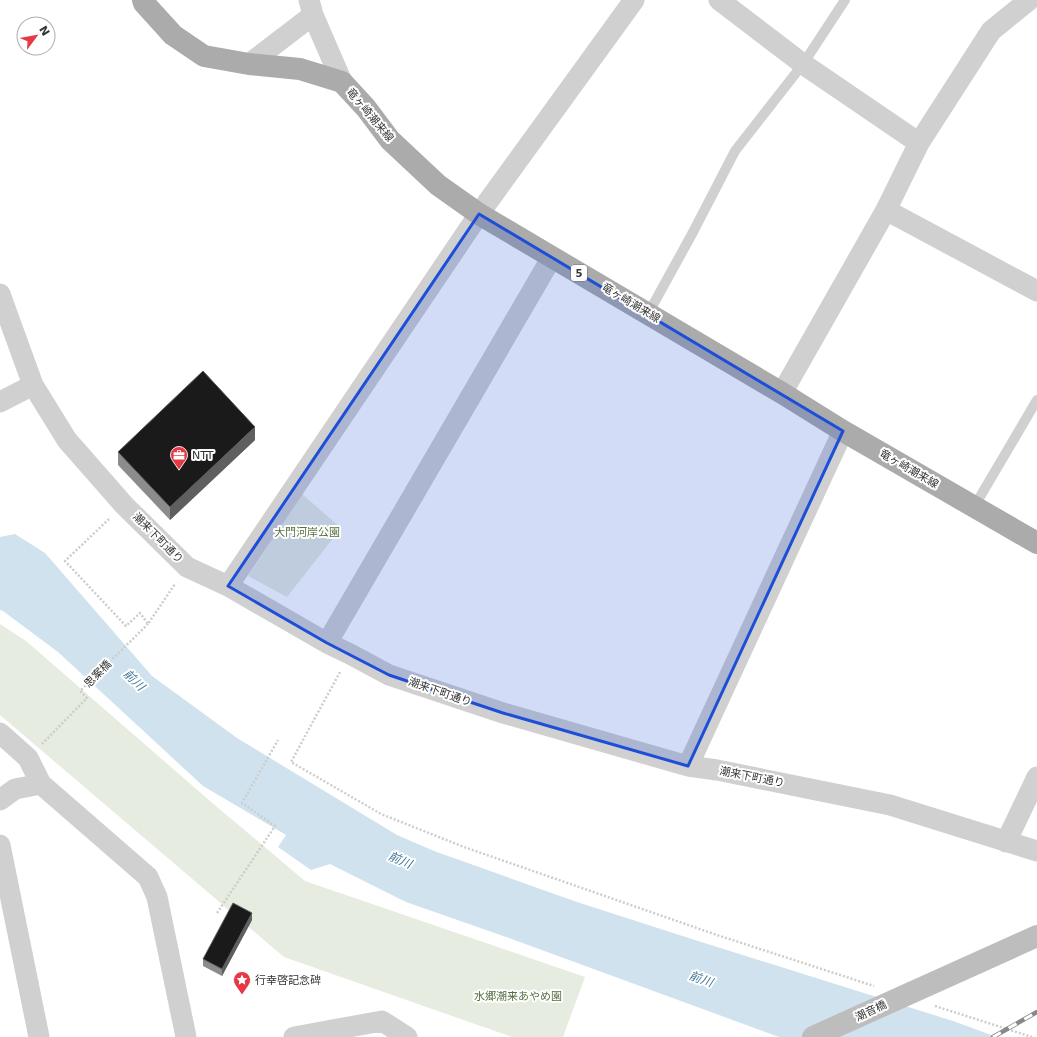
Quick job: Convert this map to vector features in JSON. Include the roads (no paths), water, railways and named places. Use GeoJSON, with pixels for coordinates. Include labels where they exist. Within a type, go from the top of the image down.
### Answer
{"type":"FeatureCollection","features":[{"type":"Feature","properties":{"kind":"main road","name":"竜ヶ崎潮来線"},"geometry":{"type":"LineString","coordinates":[[143,0],[172,35],[204,56],[249,64],[300,69],[342,82],[366,108],[390,140],[438,185],[479,214],[844,431],[1037,543]]}},
{"type":"Feature","properties":{"kind":"street"},"geometry":{"type":"LineString","coordinates":[[228,586],[479,214],[634,0]]}},
{"type":"Feature","properties":{"kind":"street"},"geometry":{"type":"LineString","coordinates":[[720,0],[803,64],[920,143]]}},
{"type":"Feature","properties":{"kind":"street"},"geometry":{"type":"LineString","coordinates":[[782,393],[886,210],[920,143],[991,31],[1029,0]]}},
{"type":"Feature","properties":{"kind":"street"},"geometry":{"type":"LineString","coordinates":[[249,64],[311,7],[342,82]]}},
{"type":"Feature","properties":{"kind":"street"},"geometry":{"type":"LineString","coordinates":[[886,210],[1037,291]]}},
{"type":"Feature","properties":{"kind":"street"},"geometry":{"type":"LineString","coordinates":[[327,643],[552,257]]}},
{"type":"Feature","properties":{"kind":"street","name":"潮来下町通り"},"geometry":{"type":"LineString","coordinates":[[0,294],[33,385],[67,440],[124,505],[187,567],[228,586],[327,643],[390,675],[488,708],[688,766],[717,770],[890,805],[1037,851]]}},
{"type":"Feature","properties":{"kind":"street"},"geometry":{"type":"LineString","coordinates":[[0,402],[33,385]]}},
{"type":"Feature","properties":{"kind":"street"},"geometry":{"type":"LineString","coordinates":[[688,766],[844,431]]}},
{"type":"Feature","properties":{"kind":"street"},"geometry":{"type":"LineString","coordinates":[[0,733],[28,758],[41,784],[148,876],[157,897],[186,1037]]}},
{"type":"Feature","properties":{"kind":"street"},"geometry":{"type":"LineString","coordinates":[[1006,842],[1037,777]]}},
{"type":"Feature","properties":{"kind":"street"},"geometry":{"type":"LineString","coordinates":[[0,800],[16,789],[41,784]]}},
{"type":"Feature","properties":{"kind":"street"},"geometry":{"type":"LineString","coordinates":[[0,845],[40,1037]]}},
{"type":"Feature","properties":{"kind":"street","name":"潮音橋"},"geometry":{"type":"LineString","coordinates":[[813,1037],[1037,936]]}},
{"type":"Feature","properties":{"kind":"street"},"geometry":{"type":"LineString","coordinates":[[294,1037],[382,1021],[407,1037]]}},
{"type":"Feature","properties":{"kind":"lane"},"geometry":{"type":"LineString","coordinates":[[648,314],[735,151],[803,64],[845,0]]}},
{"type":"Feature","properties":{"kind":"lane"},"geometry":{"type":"LineString","coordinates":[[974,507],[1037,400]]}},
{"type":"Feature","properties":{"kind":"water","name":"前川"},"geometry":{"type":"Polygon","coordinates":[[[15,534],[45,553],[152,676],[237,738],[397,835],[434,851],[577,902],[953,1021],[997,1037],[779,1037],[509,938],[406,902],[330,864],[311,870],[278,847],[286,835],[203,786],[58,652],[0,610],[0,537],[15,534]]]}},
{"type":"Feature","properties":{"kind":"railway"},"geometry":{"type":"LineString","coordinates":[[993,1037],[1037,1012]]}},
{"type":"Feature","properties":{"kind":"place","name":"NTT"},"geometry":{"type":"Point","coordinates":[179,470]}},
{"type":"Feature","properties":{"kind":"place","name":"行幸啓記念碑"},"geometry":{"type":"Point","coordinates":[242,995]}},
{"type":"Feature","properties":{"kind":"park label","name":"大門河岸公園"},"geometry":{"type":"Point","coordinates":[307,532]}},
{"type":"Feature","properties":{"kind":"park label","name":"水郷潮来あやめ園"},"geometry":{"type":"Point","coordinates":[518,996]}}]}
